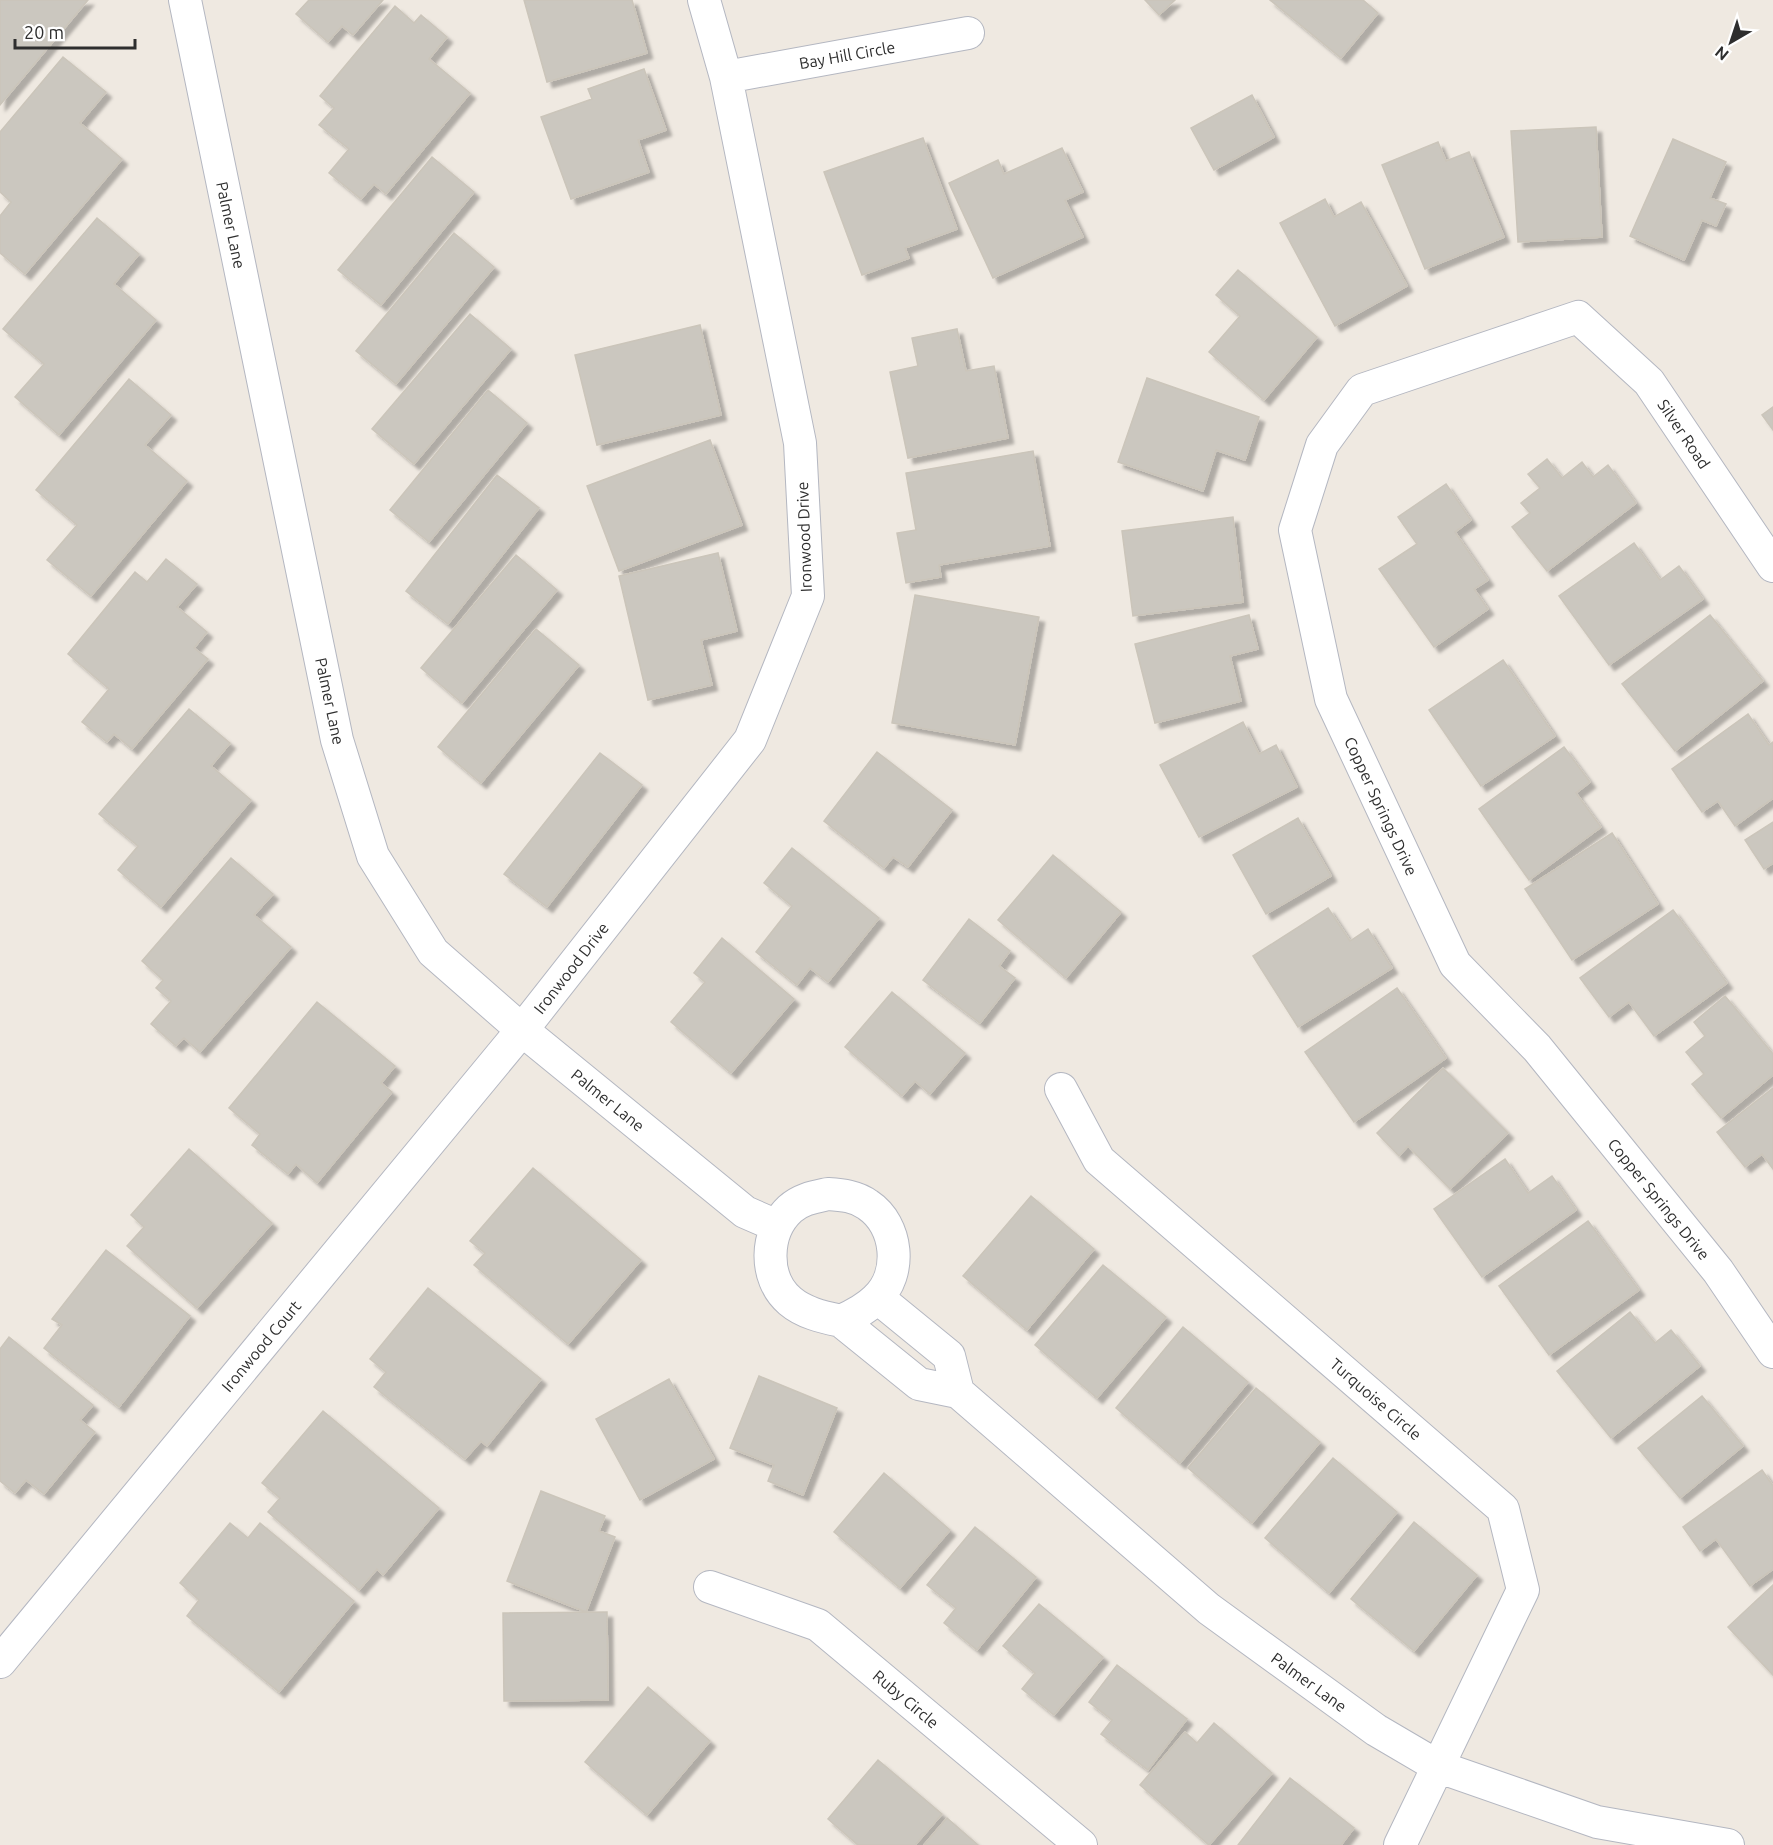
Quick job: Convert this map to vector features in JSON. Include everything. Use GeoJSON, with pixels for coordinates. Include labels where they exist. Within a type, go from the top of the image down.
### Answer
{"type":"FeatureCollection","features":[{"type":"Feature","properties":{"kind":"street","name":"Palmer Lane"},"geometry":{"type":"LineString","coordinates":[[185,0],[337,740],[373,856],[433,952],[522,1030],[745,1212],[777,1226]]}},
{"type":"Feature","properties":{"kind":"street","name":"Ironwood Drive"},"geometry":{"type":"LineString","coordinates":[[522,1030],[750,740],[808,596],[800,442],[726,77],[704,0]]}},
{"type":"Feature","properties":{"kind":"street","name":"Bay Hill Circle"},"geometry":{"type":"LineString","coordinates":[[726,77],[968,33]]}},
{"type":"Feature","properties":{"kind":"street","name":"Silver Road"},"geometry":{"type":"LineString","coordinates":[[1578,317],[1649,382],[1773,566]]}},
{"type":"Feature","properties":{"kind":"street","name":"Copper Springs Drive"},"geometry":{"type":"LineString","coordinates":[[1578,317],[1362,390],[1322,445],[1295,531],[1331,699],[1455,964],[1537,1048],[1718,1271],[1773,1352]]}},
{"type":"Feature","properties":{"kind":"street","name":"Ironwood Court"},"geometry":{"type":"LineString","coordinates":[[0,1662],[522,1030]]}},
{"type":"Feature","properties":{"kind":"street","name":"Turquoise Circle"},"geometry":{"type":"LineString","coordinates":[[1061,1089],[1099,1160],[1503,1509],[1523,1590],[1400,1845]]}},
{"type":"Feature","properties":{"kind":"street","name":"Palmer Lane"},"geometry":{"type":"LineString","coordinates":[[841,1321],[862,1311],[878,1298],[892,1270],[894,1260],[892,1239],[883,1220],[868,1205],[849,1196],[828,1194],[807,1198],[790,1209],[777,1226],[770,1255],[776,1283],[788,1300],[804,1311],[841,1321],[919,1384],[958,1392],[1209,1609],[1376,1730],[1439,1767],[1597,1822],[1728,1845]]}},
{"type":"Feature","properties":{"kind":"street"},"geometry":{"type":"LineString","coordinates":[[878,1298],[949,1356],[958,1392]]}},
{"type":"Feature","properties":{"kind":"street","name":"Ruby Circle"},"geometry":{"type":"LineString","coordinates":[[710,1587],[818,1625],[1081,1845]]}},
{"type":"Feature","properties":{"kind":"building"},"geometry":{"type":"Polygon","coordinates":[[[0,0],[88,0],[0,105],[0,0]]]}},
{"type":"Feature","properties":{"kind":"building"},"geometry":{"type":"Polygon","coordinates":[[[309,0],[383,0],[353,35],[342,26],[328,42],[296,14],[309,0]]]}},
{"type":"Feature","properties":{"kind":"building"},"geometry":{"type":"Polygon","coordinates":[[[524,0],[632,0],[647,53],[547,82],[524,0]]]}},
{"type":"Feature","properties":{"kind":"building"},"geometry":{"type":"Polygon","coordinates":[[[1145,0],[1175,0],[1159,15],[1145,0]]]}},
{"type":"Feature","properties":{"kind":"building"},"geometry":{"type":"Polygon","coordinates":[[[1270,0],[1363,0],[1378,13],[1341,58],[1270,0]]]}},
{"type":"Feature","properties":{"kind":"building"},"geometry":{"type":"Polygon","coordinates":[[[395,6],[414,23],[421,15],[447,37],[429,59],[470,93],[386,194],[374,184],[361,199],[329,173],[349,149],[319,125],[334,108],[320,96],[395,6]]]}},
{"type":"Feature","properties":{"kind":"building"},"geometry":{"type":"Polygon","coordinates":[[[63,57],[106,92],[80,123],[122,159],[25,274],[0,253],[0,216],[11,202],[0,192],[0,132],[63,57]]]}},
{"type":"Feature","properties":{"kind":"building"},"geometry":{"type":"Polygon","coordinates":[[[644,69],[666,130],[638,140],[649,172],[571,199],[541,117],[592,99],[588,89],[644,69]]]}},
{"type":"Feature","properties":{"kind":"building"},"geometry":{"type":"Polygon","coordinates":[[[1252,95],[1274,137],[1214,170],[1191,128],[1252,95]]]}},
{"type":"Feature","properties":{"kind":"building"},"geometry":{"type":"Polygon","coordinates":[[[1596,127],[1602,237],[1518,242],[1511,131],[1596,127]]]}},
{"type":"Feature","properties":{"kind":"building"},"geometry":{"type":"Polygon","coordinates":[[[923,138],[957,229],[905,248],[909,258],[862,275],[824,172],[923,138]]]}},
{"type":"Feature","properties":{"kind":"building"},"geometry":{"type":"Polygon","coordinates":[[[1673,139],[1726,162],[1710,198],[1726,204],[1716,226],[1702,220],[1684,260],[1630,236],[1673,139]]]}},
{"type":"Feature","properties":{"kind":"building"},"geometry":{"type":"Polygon","coordinates":[[[1438,142],[1446,161],[1469,152],[1504,237],[1425,269],[1382,165],[1438,142]]]}},
{"type":"Feature","properties":{"kind":"building"},"geometry":{"type":"Polygon","coordinates":[[[1062,148],[1083,192],[1065,200],[1083,237],[993,278],[949,183],[998,160],[1004,174],[1062,148]]]}},
{"type":"Feature","properties":{"kind":"building"},"geometry":{"type":"Polygon","coordinates":[[[432,157],[474,192],[381,305],[338,270],[432,157]]]}},
{"type":"Feature","properties":{"kind":"building"},"geometry":{"type":"Polygon","coordinates":[[[1325,199],[1334,217],[1361,202],[1407,286],[1335,326],[1280,223],[1325,199]]]}},
{"type":"Feature","properties":{"kind":"building"},"geometry":{"type":"Polygon","coordinates":[[[97,218],[139,254],[114,284],[156,320],[59,435],[15,397],[44,364],[3,329],[97,218]]]}},
{"type":"Feature","properties":{"kind":"building"},"geometry":{"type":"Polygon","coordinates":[[[454,233],[494,267],[396,384],[356,351],[454,233]]]}},
{"type":"Feature","properties":{"kind":"building"},"geometry":{"type":"Polygon","coordinates":[[[1238,270],[1317,337],[1264,400],[1209,352],[1240,316],[1216,295],[1238,270]]]}},
{"type":"Feature","properties":{"kind":"building"},"geometry":{"type":"Polygon","coordinates":[[[470,314],[511,349],[414,464],[372,429],[470,314]]]}},
{"type":"Feature","properties":{"kind":"building"},"geometry":{"type":"Polygon","coordinates":[[[700,325],[721,415],[597,445],[575,355],[700,325]]]}},
{"type":"Feature","properties":{"kind":"building"},"geometry":{"type":"Polygon","coordinates":[[[957,329],[966,371],[994,366],[1008,438],[908,458],[890,372],[918,366],[912,338],[957,329]]]}},
{"type":"Feature","properties":{"kind":"building"},"geometry":{"type":"Polygon","coordinates":[[[1147,378],[1259,417],[1245,460],[1216,450],[1203,491],[1118,462],[1147,378]]]}},
{"type":"Feature","properties":{"kind":"building"},"geometry":{"type":"Polygon","coordinates":[[[129,379],[171,415],[145,445],[187,481],[91,596],[47,560],[77,525],[36,490],[129,379]]]}},
{"type":"Feature","properties":{"kind":"building"},"geometry":{"type":"Polygon","coordinates":[[[488,390],[527,423],[429,542],[390,510],[488,390]]]}},
{"type":"Feature","properties":{"kind":"building"},"geometry":{"type":"Polygon","coordinates":[[[1773,407],[1773,430],[1762,415],[1773,407]]]}},
{"type":"Feature","properties":{"kind":"building"},"geometry":{"type":"Polygon","coordinates":[[[710,440],[742,525],[619,571],[587,486],[710,440]]]}},
{"type":"Feature","properties":{"kind":"building"},"geometry":{"type":"Polygon","coordinates":[[[1033,451],[1050,546],[939,565],[941,577],[906,583],[897,533],[916,530],[906,473],[1033,451]]]}},
{"type":"Feature","properties":{"kind":"building"},"geometry":{"type":"Polygon","coordinates":[[[1547,459],[1562,478],[1582,462],[1593,477],[1608,465],[1636,503],[1547,571],[1512,527],[1530,513],[1521,503],[1540,488],[1528,474],[1547,459]]]}},
{"type":"Feature","properties":{"kind":"building"},"geometry":{"type":"Polygon","coordinates":[[[497,475],[539,508],[448,624],[406,591],[497,475]]]}},
{"type":"Feature","properties":{"kind":"building"},"geometry":{"type":"Polygon","coordinates":[[[1446,484],[1471,520],[1455,532],[1488,580],[1474,589],[1488,609],[1434,647],[1379,569],[1417,544],[1398,517],[1446,484]]]}},
{"type":"Feature","properties":{"kind":"building"},"geometry":{"type":"Polygon","coordinates":[[[1233,517],[1243,602],[1133,616],[1122,531],[1233,517]]]}},
{"type":"Feature","properties":{"kind":"building"},"geometry":{"type":"Polygon","coordinates":[[[1634,543],[1660,580],[1679,566],[1703,599],[1609,665],[1559,596],[1634,543]]]}},
{"type":"Feature","properties":{"kind":"building"},"geometry":{"type":"Polygon","coordinates":[[[718,553],[737,631],[701,640],[712,685],[648,700],[619,576],[718,553]]]}},
{"type":"Feature","properties":{"kind":"building"},"geometry":{"type":"Polygon","coordinates":[[[516,555],[557,590],[462,703],[421,668],[516,555]]]}},
{"type":"Feature","properties":{"kind":"building"},"geometry":{"type":"Polygon","coordinates":[[[166,559],[197,584],[177,607],[207,632],[194,648],[208,659],[132,749],[114,734],[107,742],[82,722],[109,689],[68,654],[135,572],[147,582],[166,559]]]}},
{"type":"Feature","properties":{"kind":"building"},"geometry":{"type":"Polygon","coordinates":[[[915,595],[1039,617],[1015,745],[892,723],[915,595]]]}},
{"type":"Feature","properties":{"kind":"building"},"geometry":{"type":"Polygon","coordinates":[[[1249,615],[1258,649],[1230,656],[1241,701],[1155,723],[1135,644],[1249,615]]]}},
{"type":"Feature","properties":{"kind":"building"},"geometry":{"type":"Polygon","coordinates":[[[1710,615],[1763,681],[1675,751],[1622,684],[1710,615]]]}},
{"type":"Feature","properties":{"kind":"building"},"geometry":{"type":"Polygon","coordinates":[[[536,629],[579,665],[481,783],[438,747],[536,629]]]}},
{"type":"Feature","properties":{"kind":"building"},"geometry":{"type":"Polygon","coordinates":[[[1503,660],[1555,736],[1481,786],[1429,710],[1503,660]]]}},
{"type":"Feature","properties":{"kind":"building"},"geometry":{"type":"Polygon","coordinates":[[[189,709],[230,743],[211,766],[251,800],[161,907],[118,870],[138,846],[99,814],[189,709]]]}},
{"type":"Feature","properties":{"kind":"building"},"geometry":{"type":"Polygon","coordinates":[[[1748,714],[1769,745],[1773,742],[1773,798],[1735,826],[1718,801],[1702,812],[1672,769],[1748,714]]]}},
{"type":"Feature","properties":{"kind":"building"},"geometry":{"type":"Polygon","coordinates":[[[1243,722],[1259,754],[1276,745],[1297,787],[1199,837],[1160,765],[1243,722]]]}},
{"type":"Feature","properties":{"kind":"building"},"geometry":{"type":"Polygon","coordinates":[[[1564,747],[1590,782],[1576,793],[1601,827],[1529,880],[1479,809],[1564,747]]]}},
{"type":"Feature","properties":{"kind":"building"},"geometry":{"type":"Polygon","coordinates":[[[877,752],[952,810],[908,867],[893,857],[884,868],[824,821],[877,752]]]}},
{"type":"Feature","properties":{"kind":"building"},"geometry":{"type":"Polygon","coordinates":[[[600,753],[642,785],[547,907],[504,874],[600,753]]]}},
{"type":"Feature","properties":{"kind":"building"},"geometry":{"type":"Polygon","coordinates":[[[1298,818],[1331,876],[1266,914],[1233,855],[1298,818]]]}},
{"type":"Feature","properties":{"kind":"building"},"geometry":{"type":"Polygon","coordinates":[[[1773,822],[1773,863],[1764,869],[1745,840],[1773,822]]]}},
{"type":"Feature","properties":{"kind":"building"},"geometry":{"type":"Polygon","coordinates":[[[1612,833],[1658,904],[1572,960],[1525,889],[1612,833]]]}},
{"type":"Feature","properties":{"kind":"building"},"geometry":{"type":"Polygon","coordinates":[[[792,848],[879,918],[828,982],[810,968],[797,985],[756,952],[792,906],[764,883],[792,848]]]}},
{"type":"Feature","properties":{"kind":"building"},"geometry":{"type":"Polygon","coordinates":[[[1053,855],[1121,912],[1066,978],[998,920],[1053,855]]]}},
{"type":"Feature","properties":{"kind":"building"},"geometry":{"type":"Polygon","coordinates":[[[231,858],[273,894],[254,915],[291,947],[200,1052],[184,1038],[176,1046],[151,1024],[171,1001],[156,988],[163,980],[142,961],[231,858]]]}},
{"type":"Feature","properties":{"kind":"building"},"geometry":{"type":"Polygon","coordinates":[[[1328,908],[1350,941],[1368,929],[1392,968],[1298,1027],[1253,956],[1328,908]]]}},
{"type":"Feature","properties":{"kind":"building"},"geometry":{"type":"Polygon","coordinates":[[[1673,910],[1727,983],[1654,1036],[1629,1002],[1609,1017],[1580,978],[1673,910]]]}},
{"type":"Feature","properties":{"kind":"building"},"geometry":{"type":"Polygon","coordinates":[[[969,919],[1010,951],[999,966],[1015,978],[980,1023],[923,980],[969,919]]]}},
{"type":"Feature","properties":{"kind":"building"},"geometry":{"type":"Polygon","coordinates":[[[722,938],[794,999],[731,1073],[671,1022],[705,982],[694,973],[722,938]]]}},
{"type":"Feature","properties":{"kind":"building"},"geometry":{"type":"Polygon","coordinates":[[[1397,988],[1446,1058],[1354,1122],[1305,1052],[1397,988]]]}},
{"type":"Feature","properties":{"kind":"building"},"geometry":{"type":"Polygon","coordinates":[[[892,992],[965,1053],[930,1094],[915,1081],[902,1096],[845,1047],[892,992]]]}},
{"type":"Feature","properties":{"kind":"building"},"geometry":{"type":"Polygon","coordinates":[[[1725,996],[1773,1054],[1773,1075],[1721,1118],[1692,1084],[1704,1074],[1686,1052],[1705,1036],[1694,1022],[1725,996]]]}},
{"type":"Feature","properties":{"kind":"building"},"geometry":{"type":"Polygon","coordinates":[[[317,1002],[395,1066],[381,1083],[392,1092],[317,1183],[296,1164],[288,1174],[252,1145],[260,1134],[229,1108],[317,1002]]]}},
{"type":"Feature","properties":{"kind":"building"},"geometry":{"type":"Polygon","coordinates":[[[1443,1068],[1508,1133],[1450,1189],[1408,1146],[1399,1156],[1377,1133],[1443,1068]]]}},
{"type":"Feature","properties":{"kind":"building"},"geometry":{"type":"Polygon","coordinates":[[[1773,1088],[1773,1169],[1762,1154],[1745,1167],[1717,1132],[1773,1088]]]}},
{"type":"Feature","properties":{"kind":"building"},"geometry":{"type":"Polygon","coordinates":[[[189,1149],[272,1223],[197,1308],[127,1246],[144,1227],[131,1215],[189,1149]]]}},
{"type":"Feature","properties":{"kind":"building"},"geometry":{"type":"Polygon","coordinates":[[[1505,1159],[1528,1193],[1552,1176],[1576,1210],[1482,1277],[1434,1209],[1505,1159]]]}},
{"type":"Feature","properties":{"kind":"building"},"geometry":{"type":"Polygon","coordinates":[[[533,1168],[641,1260],[568,1344],[474,1265],[485,1253],[470,1241],[533,1168]]]}},
{"type":"Feature","properties":{"kind":"building"},"geometry":{"type":"Polygon","coordinates":[[[1031,1196],[1094,1249],[1027,1330],[963,1276],[1031,1196]]]}},
{"type":"Feature","properties":{"kind":"building"},"geometry":{"type":"Polygon","coordinates":[[[1588,1221],[1639,1290],[1549,1355],[1499,1286],[1588,1221]]]}},
{"type":"Feature","properties":{"kind":"building"},"geometry":{"type":"Polygon","coordinates":[[[106,1250],[190,1316],[119,1407],[44,1348],[62,1325],[52,1319],[106,1250]]]}},
{"type":"Feature","properties":{"kind":"building"},"geometry":{"type":"Polygon","coordinates":[[[1103,1265],[1166,1317],[1097,1398],[1035,1345],[1103,1265]]]}},
{"type":"Feature","properties":{"kind":"building"},"geometry":{"type":"Polygon","coordinates":[[[428,1288],[541,1379],[487,1446],[481,1441],[465,1459],[374,1387],[386,1372],[370,1359],[428,1288]]]}},
{"type":"Feature","properties":{"kind":"building"},"geometry":{"type":"Polygon","coordinates":[[[1630,1312],[1655,1343],[1671,1330],[1700,1366],[1611,1438],[1557,1371],[1630,1312]]]}},
{"type":"Feature","properties":{"kind":"building"},"geometry":{"type":"Polygon","coordinates":[[[1183,1327],[1248,1382],[1180,1463],[1116,1408],[1183,1327]]]}},
{"type":"Feature","properties":{"kind":"building"},"geometry":{"type":"Polygon","coordinates":[[[9,1337],[93,1405],[80,1420],[95,1432],[44,1494],[26,1480],[15,1493],[0,1481],[0,1349],[9,1337]]]}},
{"type":"Feature","properties":{"kind":"building"},"geometry":{"type":"Polygon","coordinates":[[[759,1376],[837,1408],[803,1495],[768,1481],[774,1465],[730,1448],[759,1376]]]}},
{"type":"Feature","properties":{"kind":"building"},"geometry":{"type":"Polygon","coordinates":[[[669,1379],[714,1459],[640,1500],[596,1419],[669,1379]]]}},
{"type":"Feature","properties":{"kind":"building"},"geometry":{"type":"Polygon","coordinates":[[[1256,1388],[1320,1442],[1252,1523],[1188,1468],[1256,1388]]]}},
{"type":"Feature","properties":{"kind":"building"},"geometry":{"type":"Polygon","coordinates":[[[1702,1396],[1743,1446],[1680,1498],[1638,1448],[1702,1396]]]}},
{"type":"Feature","properties":{"kind":"building"},"geometry":{"type":"Polygon","coordinates":[[[323,1411],[439,1508],[383,1575],[377,1569],[359,1590],[268,1512],[280,1498],[262,1483],[323,1411]]]}},
{"type":"Feature","properties":{"kind":"building"},"geometry":{"type":"Polygon","coordinates":[[[1333,1458],[1397,1512],[1329,1593],[1265,1538],[1333,1458]]]}},
{"type":"Feature","properties":{"kind":"building"},"geometry":{"type":"Polygon","coordinates":[[[1762,1470],[1773,1486],[1773,1569],[1750,1586],[1716,1539],[1700,1551],[1683,1527],[1762,1470]]]}},
{"type":"Feature","properties":{"kind":"building"},"geometry":{"type":"Polygon","coordinates":[[[884,1473],[950,1530],[900,1588],[834,1532],[884,1473]]]}},
{"type":"Feature","properties":{"kind":"building"},"geometry":{"type":"Polygon","coordinates":[[[541,1491],[605,1516],[599,1531],[615,1537],[586,1612],[507,1581],[541,1491]]]}},
{"type":"Feature","properties":{"kind":"building"},"geometry":{"type":"Polygon","coordinates":[[[1414,1522],[1477,1575],[1414,1651],[1351,1599],[1414,1522]]]}},
{"type":"Feature","properties":{"kind":"building"},"geometry":{"type":"Polygon","coordinates":[[[230,1523],[248,1538],[260,1523],[354,1601],[279,1692],[187,1616],[199,1600],[180,1583],[230,1523]]]}},
{"type":"Feature","properties":{"kind":"building"},"geometry":{"type":"Polygon","coordinates":[[[975,1527],[1036,1577],[977,1650],[944,1623],[956,1608],[927,1585],[975,1527]]]}},
{"type":"Feature","properties":{"kind":"building"},"geometry":{"type":"Polygon","coordinates":[[[1773,1585],[1773,1675],[1728,1627],[1773,1585]]]}},
{"type":"Feature","properties":{"kind":"building"},"geometry":{"type":"Polygon","coordinates":[[[1039,1604],[1103,1657],[1054,1715],[1022,1689],[1035,1673],[1003,1646],[1039,1604]]]}},
{"type":"Feature","properties":{"kind":"building"},"geometry":{"type":"Polygon","coordinates":[[[607,1612],[608,1700],[504,1701],[503,1613],[607,1612]]]}},
{"type":"Feature","properties":{"kind":"building"},"geometry":{"type":"Polygon","coordinates":[[[1117,1665],[1187,1719],[1148,1770],[1101,1734],[1112,1720],[1089,1702],[1117,1665]]]}},
{"type":"Feature","properties":{"kind":"building"},"geometry":{"type":"Polygon","coordinates":[[[648,1687],[710,1741],[647,1815],[585,1762],[648,1687]]]}},
{"type":"Feature","properties":{"kind":"building"},"geometry":{"type":"Polygon","coordinates":[[[1214,1723],[1272,1773],[1209,1845],[1140,1785],[1185,1732],[1197,1743],[1214,1723]]]}},
{"type":"Feature","properties":{"kind":"building"},"geometry":{"type":"Polygon","coordinates":[[[878,1760],[942,1814],[915,1845],[858,1845],[828,1819],[878,1760]]]}},
{"type":"Feature","properties":{"kind":"building"},"geometry":{"type":"Polygon","coordinates":[[[1290,1778],[1354,1828],[1341,1845],[1238,1845],[1290,1778]]]}},
{"type":"Feature","properties":{"kind":"building"},"geometry":{"type":"Polygon","coordinates":[[[947,1818],[978,1845],[924,1845],[947,1818]]]}}]}
